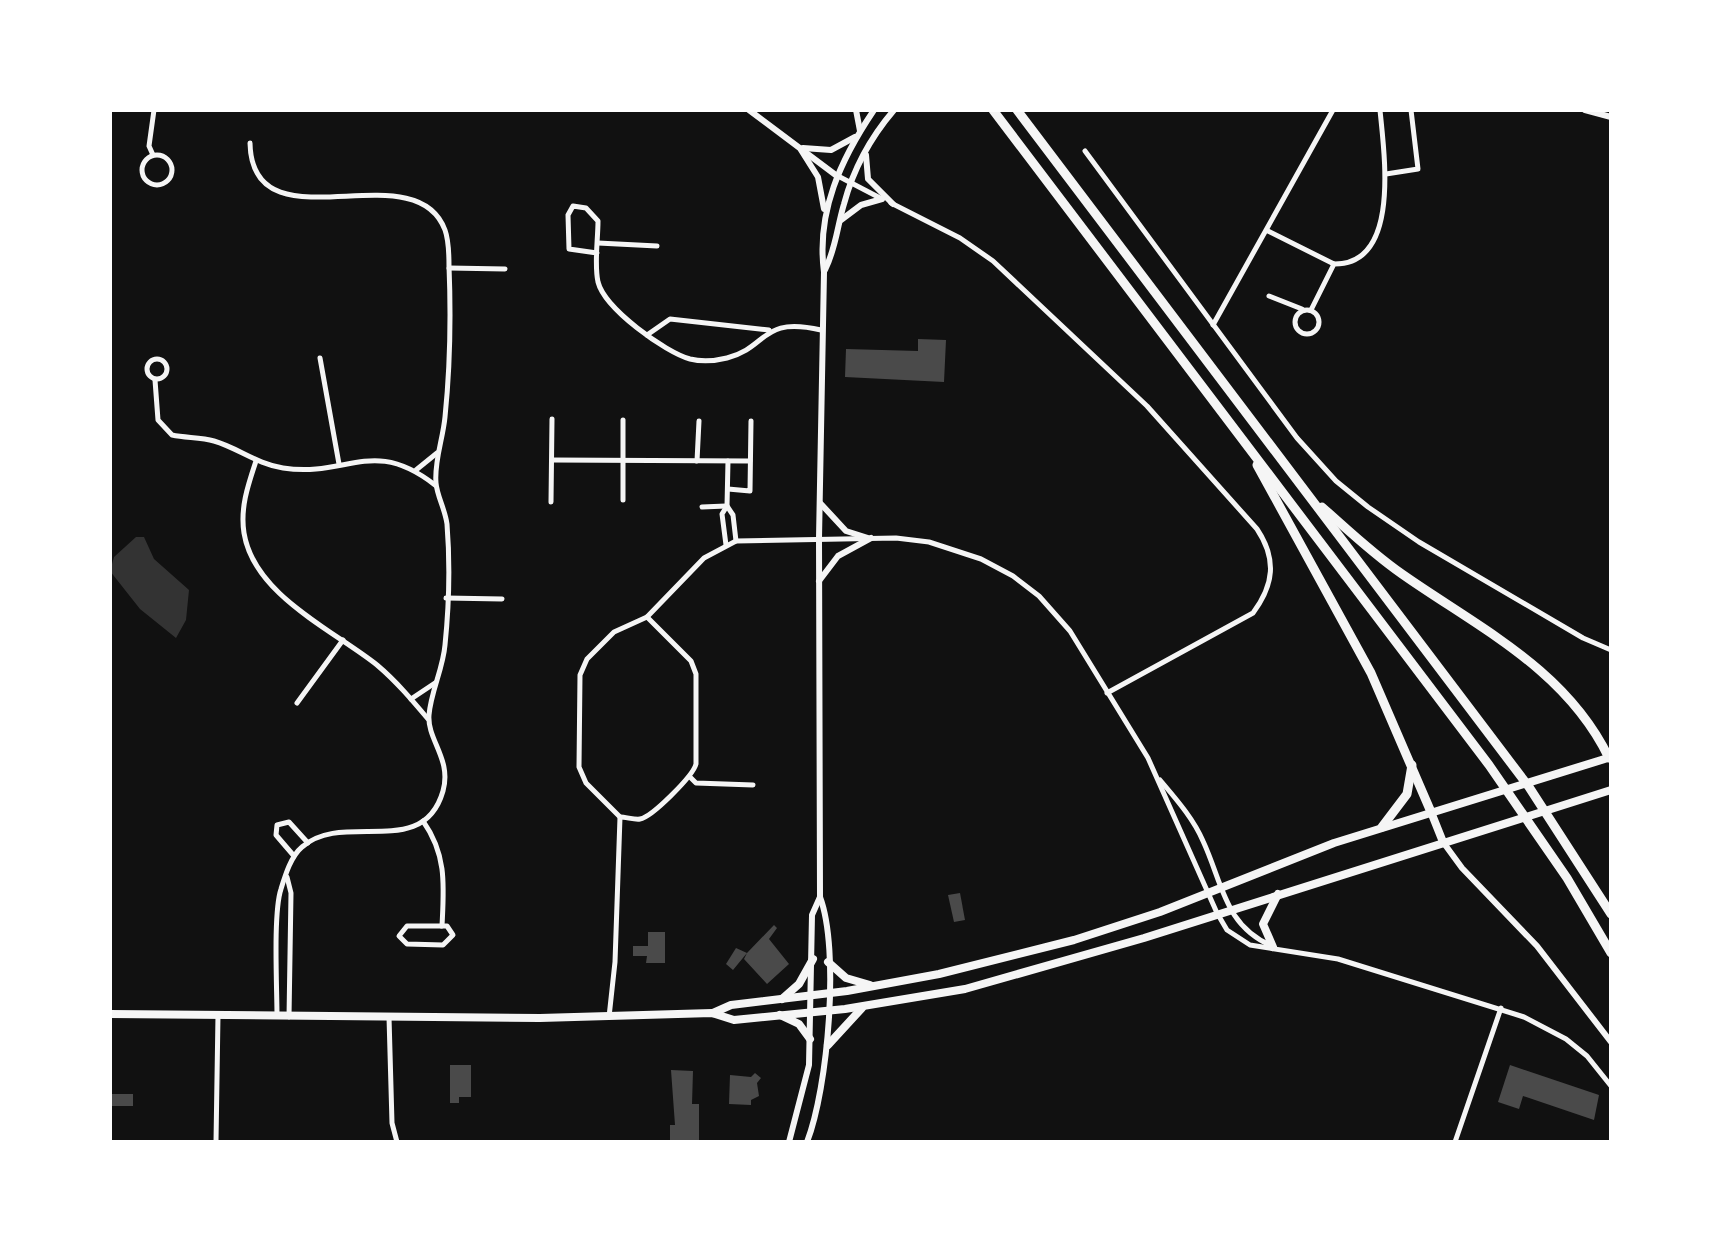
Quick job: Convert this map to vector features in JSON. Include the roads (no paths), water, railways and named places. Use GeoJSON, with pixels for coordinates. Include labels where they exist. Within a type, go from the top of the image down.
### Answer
{"type":"FeatureCollection","features":[{"type":"Feature","properties":{"kind":"highway"},"geometry":{"type":"LineString","coordinates":[[993,110],[1489,765],[1543,842],[1611,953]]}},
{"type":"Feature","properties":{"kind":"highway"},"geometry":{"type":"LineString","coordinates":[[1017,110],[1508,758],[1611,914]]}},
{"type":"Feature","properties":{"kind":"highway"},"geometry":{"type":"LineString","coordinates":[[1248,447],[1371,673],[1431,812]]}},
{"type":"Feature","properties":{"kind":"highway"},"geometry":{"type":"LineString","coordinates":[[1308,494],[1381,559],[1540,668],[1597,732],[1610,759]]}},
{"type":"Feature","properties":{"kind":"highway"},"geometry":{"type":"LineString","coordinates":[[1597,732],[1611,740]]}},
{"type":"Feature","properties":{"kind":"highway"},"geometry":{"type":"LineString","coordinates":[[1382,827],[1407,794],[1412,765]]}},
{"type":"Feature","properties":{"kind":"main road"},"geometry":{"type":"LineString","coordinates":[[110,1014],[609,1018],[712,1013],[731,1005],[874,987],[1045,948],[1132,922],[1382,827],[1610,759]]}},
{"type":"Feature","properties":{"kind":"main road"},"geometry":{"type":"LineString","coordinates":[[712,1013],[734,1020],[863,1007],[965,989],[1122,945],[1611,790]]}},
{"type":"Feature","properties":{"kind":"main road"},"geometry":{"type":"LineString","coordinates":[[1431,812],[1443,842]]}},
{"type":"Feature","properties":{"kind":"main road"},"geometry":{"type":"LineString","coordinates":[[1273,947],[1263,924],[1279,893]]}},
{"type":"Feature","properties":{"kind":"main road"},"geometry":{"type":"LineString","coordinates":[[782,999],[799,984],[813,959]]}},
{"type":"Feature","properties":{"kind":"main road"},"geometry":{"type":"LineString","coordinates":[[828,962],[846,978],[874,987]]}},
{"type":"Feature","properties":{"kind":"main road"},"geometry":{"type":"LineString","coordinates":[[828,1045],[863,1007]]}},
{"type":"Feature","properties":{"kind":"main road"},"geometry":{"type":"LineString","coordinates":[[780,1015],[799,1024],[810,1039]]}},
{"type":"Feature","properties":{"kind":"street"},"geometry":{"type":"LineString","coordinates":[[153,155],[149,146],[154,110]]}},
{"type":"Feature","properties":{"kind":"street"},"geometry":{"type":"LineString","coordinates":[[749,110],[837,176],[960,238],[993,261],[1091,358],[1147,406],[1257,529],[1267,548],[1272,573],[1262,601],[1253,613],[1107,693]]}},
{"type":"Feature","properties":{"kind":"street"},"geometry":{"type":"LineString","coordinates":[[856,110],[859,133]]}},
{"type":"Feature","properties":{"kind":"street"},"geometry":{"type":"LineString","coordinates":[[807,1142],[828,1045],[829,1010],[827,915],[820,897],[819,501],[824,272],[820,243],[837,176],[874,110]]}},
{"type":"Feature","properties":{"kind":"street"},"geometry":{"type":"LineString","coordinates":[[824,272],[836,247],[851,183],[867,150],[894,110]]}},
{"type":"Feature","properties":{"kind":"street"},"geometry":{"type":"LineString","coordinates":[[1213,325],[1333,110]]}},
{"type":"Feature","properties":{"kind":"street"},"geometry":{"type":"LineString","coordinates":[[1268,231],[1334,264],[1355,261],[1371,246],[1380,218],[1386,174],[1380,110]]}},
{"type":"Feature","properties":{"kind":"street"},"geometry":{"type":"LineString","coordinates":[[1386,174],[1418,169],[1411,110]]}},
{"type":"Feature","properties":{"kind":"street"},"geometry":{"type":"LineString","coordinates":[[1585,110],[1611,117]]}},
{"type":"Feature","properties":{"kind":"street"},"geometry":{"type":"LineString","coordinates":[[799,147],[831,150],[859,133]]}},
{"type":"Feature","properties":{"kind":"street"},"geometry":{"type":"LineString","coordinates":[[250,143],[251,161],[258,175],[280,193],[403,197],[425,205],[444,227],[449,268],[446,406],[435,486],[447,523],[445,644],[428,720]]}},
{"type":"Feature","properties":{"kind":"street"},"geometry":{"type":"LineString","coordinates":[[799,147],[818,177],[825,216]]}},
{"type":"Feature","properties":{"kind":"street"},"geometry":{"type":"LineString","coordinates":[[867,150],[868,179],[893,204]]}},
{"type":"Feature","properties":{"kind":"street"},"geometry":{"type":"LineString","coordinates":[[1085,151],[1297,438],[1357,498],[1446,558],[1583,638],[1611,650]]}},
{"type":"Feature","properties":{"kind":"street"},"geometry":{"type":"LineString","coordinates":[[153,155],[162,155],[172,166],[168,180],[160,185],[150,183],[143,175],[142,165],[153,155]]}},
{"type":"Feature","properties":{"kind":"street"},"geometry":{"type":"LineString","coordinates":[[841,220],[865,203],[882,199]]}},
{"type":"Feature","properties":{"kind":"street"},"geometry":{"type":"LineString","coordinates":[[597,253],[569,249],[568,215],[573,206],[586,208],[598,221],[597,281],[602,292],[647,335],[670,351],[692,359],[712,361],[731,357],[770,330]]}},
{"type":"Feature","properties":{"kind":"street"},"geometry":{"type":"LineString","coordinates":[[598,243],[657,246]]}},
{"type":"Feature","properties":{"kind":"street"},"geometry":{"type":"LineString","coordinates":[[1311,310],[1334,264]]}},
{"type":"Feature","properties":{"kind":"street"},"geometry":{"type":"LineString","coordinates":[[449,268],[505,269]]}},
{"type":"Feature","properties":{"kind":"street"},"geometry":{"type":"LineString","coordinates":[[1269,296],[1303,310],[1311,310]]}},
{"type":"Feature","properties":{"kind":"street"},"geometry":{"type":"LineString","coordinates":[[1303,310],[1295,323],[1306,334],[1316,331],[1320,322],[1311,310]]}},
{"type":"Feature","properties":{"kind":"street"},"geometry":{"type":"LineString","coordinates":[[647,335],[670,319],[770,330],[802,326],[821,330]]}},
{"type":"Feature","properties":{"kind":"street"},"geometry":{"type":"LineString","coordinates":[[320,358],[339,464]]}},
{"type":"Feature","properties":{"kind":"street"},"geometry":{"type":"LineString","coordinates":[[155,380],[164,377],[167,371],[165,362],[159,359],[152,360],[147,369],[155,380],[158,420],[164,429],[178,437],[214,441],[256,461],[297,470],[390,460],[416,470],[435,486]]}},
{"type":"Feature","properties":{"kind":"street"},"geometry":{"type":"LineString","coordinates":[[551,502],[552,419]]}},
{"type":"Feature","properties":{"kind":"street"},"geometry":{"type":"LineString","coordinates":[[623,420],[623,500]]}},
{"type":"Feature","properties":{"kind":"street"},"geometry":{"type":"LineString","coordinates":[[697,461],[699,421]]}},
{"type":"Feature","properties":{"kind":"street"},"geometry":{"type":"LineString","coordinates":[[728,489],[750,491],[751,421]]}},
{"type":"Feature","properties":{"kind":"street"},"geometry":{"type":"LineString","coordinates":[[416,470],[438,453]]}},
{"type":"Feature","properties":{"kind":"street"},"geometry":{"type":"LineString","coordinates":[[552,460],[750,461]]}},
{"type":"Feature","properties":{"kind":"street"},"geometry":{"type":"LineString","coordinates":[[256,461],[244,508],[244,536],[250,552],[281,594],[391,677],[428,720],[445,763],[438,802],[423,821],[402,831],[338,831],[308,843],[294,856],[279,892],[277,1016]]}},
{"type":"Feature","properties":{"kind":"street"},"geometry":{"type":"LineString","coordinates":[[726,545],[722,514],[727,506],[728,461]]}},
{"type":"Feature","properties":{"kind":"street"},"geometry":{"type":"LineString","coordinates":[[819,501],[846,531],[870,538]]}},
{"type":"Feature","properties":{"kind":"street"},"geometry":{"type":"LineString","coordinates":[[702,507],[727,506]]}},
{"type":"Feature","properties":{"kind":"street"},"geometry":{"type":"LineString","coordinates":[[727,506],[733,515],[736,541]]}},
{"type":"Feature","properties":{"kind":"street"},"geometry":{"type":"LineString","coordinates":[[819,581],[838,556],[870,538]]}},
{"type":"Feature","properties":{"kind":"street"},"geometry":{"type":"LineString","coordinates":[[647,617],[691,661],[696,674],[696,764],[690,777],[641,819],[620,817],[586,783],[579,767],[580,675],[587,659],[614,632],[647,617],[704,558],[736,541],[870,538],[929,542],[981,559],[1013,576],[1061,619],[1157,776],[1196,828],[1230,909],[1246,931],[1273,947]]}},
{"type":"Feature","properties":{"kind":"street"},"geometry":{"type":"LineString","coordinates":[[446,598],[502,599]]}},
{"type":"Feature","properties":{"kind":"street"},"geometry":{"type":"LineString","coordinates":[[297,703],[343,640]]}},
{"type":"Feature","properties":{"kind":"street"},"geometry":{"type":"LineString","coordinates":[[411,699],[436,683]]}},
{"type":"Feature","properties":{"kind":"street"},"geometry":{"type":"LineString","coordinates":[[1157,776],[1217,913],[1227,930],[1240,940],[1258,947],[1273,947],[1350,962],[1501,1008],[1547,1027],[1566,1039],[1587,1056],[1611,1086]]}},
{"type":"Feature","properties":{"kind":"street"},"geometry":{"type":"LineString","coordinates":[[690,777],[696,783],[753,785]]}},
{"type":"Feature","properties":{"kind":"street"},"geometry":{"type":"LineString","coordinates":[[609,1018],[608,1003],[615,962],[620,817]]}},
{"type":"Feature","properties":{"kind":"street"},"geometry":{"type":"LineString","coordinates":[[423,821],[436,839],[442,857],[442,926]]}},
{"type":"Feature","properties":{"kind":"street"},"geometry":{"type":"LineString","coordinates":[[294,856],[276,835],[277,825],[289,822],[308,843]]}},
{"type":"Feature","properties":{"kind":"street"},"geometry":{"type":"LineString","coordinates":[[1443,842],[1462,868],[1546,956],[1611,1042]]}},
{"type":"Feature","properties":{"kind":"street"},"geometry":{"type":"LineString","coordinates":[[287,876],[291,893],[289,1017]]}},
{"type":"Feature","properties":{"kind":"street"},"geometry":{"type":"LineString","coordinates":[[789,1142],[801,1106],[810,1039],[812,915],[820,897]]}},
{"type":"Feature","properties":{"kind":"street"},"geometry":{"type":"LineString","coordinates":[[407,926],[442,926],[449,927],[453,933],[446,944],[407,944],[399,936],[407,926]]}},
{"type":"Feature","properties":{"kind":"street"},"geometry":{"type":"LineString","coordinates":[[1455,1142],[1501,1008]]}},
{"type":"Feature","properties":{"kind":"street"},"geometry":{"type":"LineString","coordinates":[[216,1142],[218,1015]]}},
{"type":"Feature","properties":{"kind":"street"},"geometry":{"type":"LineString","coordinates":[[389,1017],[392,1123],[397,1142]]}}]}
